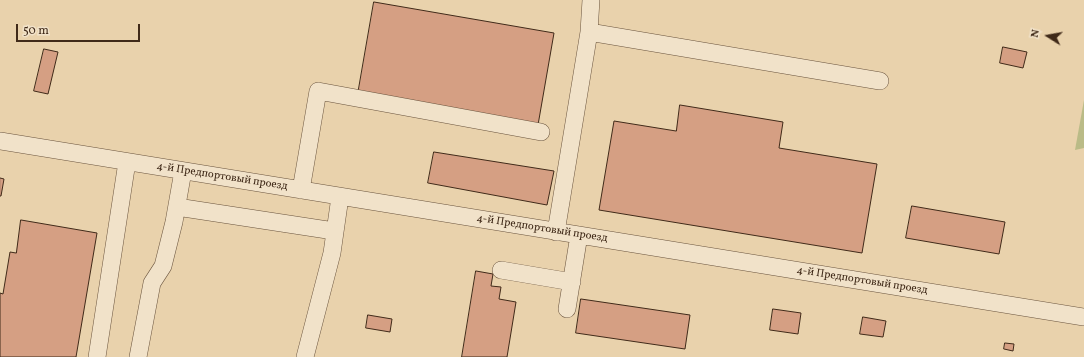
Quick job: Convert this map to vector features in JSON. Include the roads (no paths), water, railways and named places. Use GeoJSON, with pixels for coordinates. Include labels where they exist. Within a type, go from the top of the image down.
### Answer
{"type":"FeatureCollection","features":[{"type":"Feature","properties":{"kind":"street"},"geometry":{"type":"LineString","coordinates":[[556,232],[589,32],[591,0]]}},
{"type":"Feature","properties":{"kind":"street"},"geometry":{"type":"LineString","coordinates":[[589,32],[880,81]]}},
{"type":"Feature","properties":{"kind":"street"},"geometry":{"type":"LineString","coordinates":[[301,190],[318,91],[541,132]]}},
{"type":"Feature","properties":{"kind":"street","name":"4-й Предпортовый проезд"},"geometry":{"type":"LineString","coordinates":[[0,141],[1084,317]]}},
{"type":"Feature","properties":{"kind":"street"},"geometry":{"type":"LineString","coordinates":[[97,357],[127,162]]}},
{"type":"Feature","properties":{"kind":"street"},"geometry":{"type":"LineString","coordinates":[[138,357],[152,283],[163,266],[177,207],[183,171]]}},
{"type":"Feature","properties":{"kind":"street"},"geometry":{"type":"LineString","coordinates":[[305,357],[332,253],[340,196]]}},
{"type":"Feature","properties":{"kind":"street"},"geometry":{"type":"LineString","coordinates":[[177,207],[334,231]]}},
{"type":"Feature","properties":{"kind":"street"},"geometry":{"type":"LineString","coordinates":[[567,309],[579,235]]}},
{"type":"Feature","properties":{"kind":"street"},"geometry":{"type":"LineString","coordinates":[[501,270],[572,282]]}}]}
